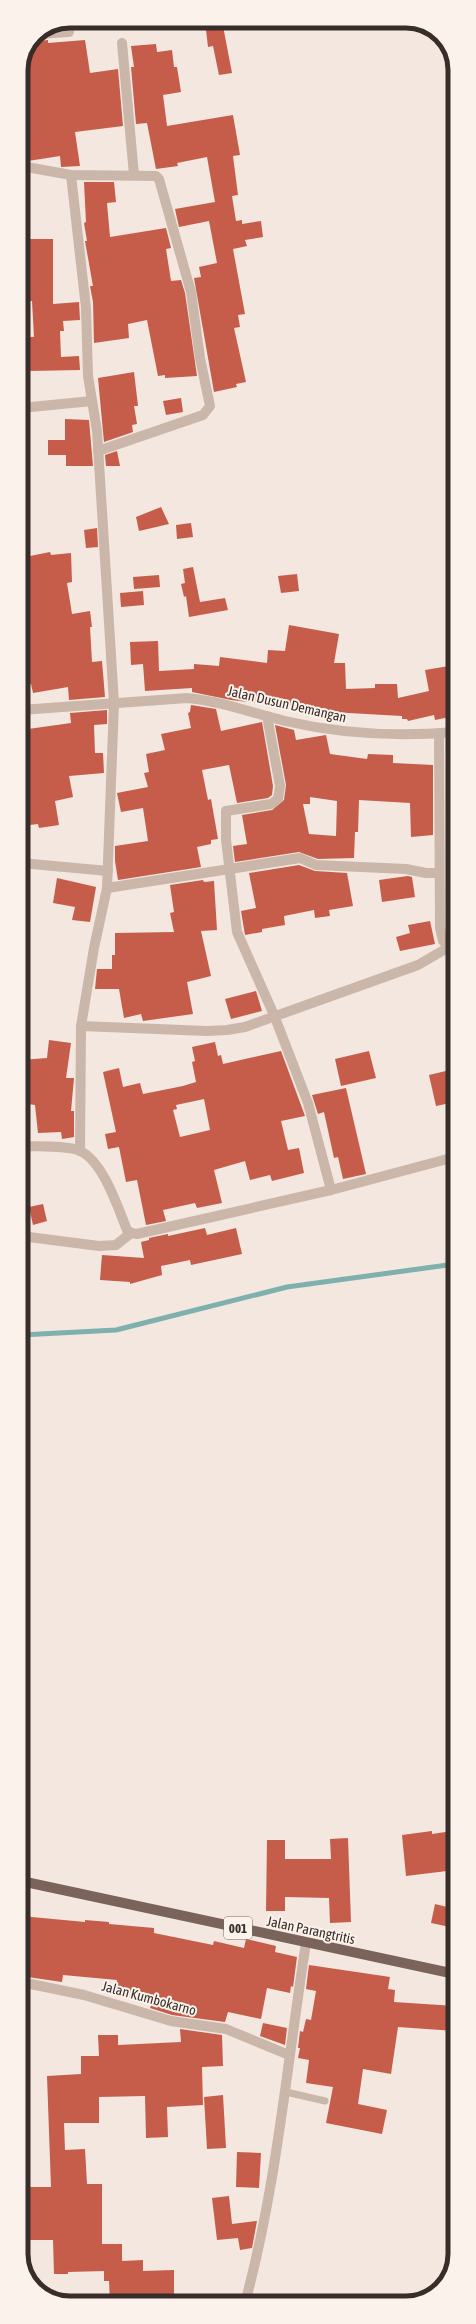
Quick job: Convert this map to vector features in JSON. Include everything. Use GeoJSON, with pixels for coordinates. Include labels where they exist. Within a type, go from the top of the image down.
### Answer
{"type":"FeatureCollection","features":[{"type":"Feature","properties":{"kind":"main road","name":"Jalan Parangtritis"},"geometry":{"type":"LineString","coordinates":[[28,1883],[448,1973]]}},
{"type":"Feature","properties":{"kind":"street"},"geometry":{"type":"LineString","coordinates":[[50,33],[69,32]]}},
{"type":"Feature","properties":{"kind":"street"},"geometry":{"type":"LineString","coordinates":[[122,43],[134,175]]}},
{"type":"Feature","properties":{"kind":"street"},"geometry":{"type":"LineString","coordinates":[[28,167],[71,175],[151,174],[159,179],[191,292],[200,358],[210,406],[203,415],[98,451]]}},
{"type":"Feature","properties":{"kind":"street"},"geometry":{"type":"LineString","coordinates":[[71,175],[86,308],[88,376],[98,451],[114,703],[107,888],[94,948],[81,1026],[80,1151]]}},
{"type":"Feature","properties":{"kind":"street"},"geometry":{"type":"LineString","coordinates":[[28,407],[92,401]]}},
{"type":"Feature","properties":{"kind":"street","name":"Jalan Dusun Demangan"},"geometry":{"type":"LineString","coordinates":[[28,709],[187,698],[204,700],[267,716],[348,733],[421,735],[448,733]]}},
{"type":"Feature","properties":{"kind":"street"},"geometry":{"type":"LineString","coordinates":[[267,716],[280,793],[278,799],[271,804],[226,811],[230,869],[237,932],[274,1015],[308,1103],[330,1190]]}},
{"type":"Feature","properties":{"kind":"street"},"geometry":{"type":"LineString","coordinates":[[439,734],[440,928],[443,941],[448,945]]}},
{"type":"Feature","properties":{"kind":"street"},"geometry":{"type":"LineString","coordinates":[[107,888],[300,858],[316,865],[406,869],[426,873],[439,873]]}},
{"type":"Feature","properties":{"kind":"street"},"geometry":{"type":"LineString","coordinates":[[28,864],[108,871]]}},
{"type":"Feature","properties":{"kind":"street"},"geometry":{"type":"LineString","coordinates":[[81,1026],[227,1030],[245,1027],[274,1015],[418,965],[448,950]]}},
{"type":"Feature","properties":{"kind":"street"},"geometry":{"type":"LineString","coordinates":[[28,1147],[80,1151],[96,1166],[108,1185],[127,1230],[131,1233]]}},
{"type":"Feature","properties":{"kind":"street"},"geometry":{"type":"LineString","coordinates":[[28,1237],[99,1246],[116,1245],[131,1233],[175,1225],[330,1190],[448,1159]]}},
{"type":"Feature","properties":{"kind":"street"},"geometry":{"type":"LineString","coordinates":[[247,2296],[257,2254],[286,2092],[289,2055],[306,1943]]}},
{"type":"Feature","properties":{"kind":"street","name":"Jalan Kumbokarno"},"geometry":{"type":"LineString","coordinates":[[28,1984],[91,1997],[171,2021],[226,2029],[289,2055]]}},
{"type":"Feature","properties":{"kind":"lane"},"geometry":{"type":"LineString","coordinates":[[286,2092],[325,2101]]}},
{"type":"Feature","properties":{"kind":"building"},"geometry":{"type":"Polygon","coordinates":[[[206,28],[223,28],[232,73],[219,75],[213,46],[208,47],[206,28]]]}},
{"type":"Feature","properties":{"kind":"building"},"geometry":{"type":"Polygon","coordinates":[[[48,40],[48,43],[85,40],[90,73],[118,69],[123,126],[75,132],[80,166],[61,167],[60,156],[28,161],[28,70],[31,54],[39,41],[48,40]]]}},
{"type":"Feature","properties":{"kind":"building"},"geometry":{"type":"Polygon","coordinates":[[[156,44],[157,52],[172,50],[174,67],[177,67],[181,92],[163,95],[167,126],[233,115],[240,155],[233,156],[238,195],[232,196],[236,221],[242,220],[242,224],[261,221],[263,237],[245,240],[247,246],[233,249],[245,314],[238,315],[240,327],[234,328],[246,382],[236,384],[237,387],[214,392],[194,278],[201,277],[199,267],[217,263],[209,221],[179,227],[175,209],[215,202],[207,157],[177,163],[178,166],[156,169],[147,123],[136,124],[131,67],[134,67],[131,46],[156,44]]]}},
{"type":"Feature","properties":{"kind":"building"},"geometry":{"type":"Polygon","coordinates":[[[84,182],[114,182],[116,202],[107,203],[110,237],[166,228],[171,248],[166,249],[171,281],[181,280],[185,293],[197,376],[165,378],[165,375],[158,376],[147,320],[128,324],[129,338],[94,343],[93,302],[90,286],[93,286],[85,241],[87,241],[84,223],[86,222],[84,182]]]}},
{"type":"Feature","properties":{"kind":"building"},"geometry":{"type":"Polygon","coordinates":[[[28,239],[53,239],[53,304],[79,302],[80,320],[63,321],[64,331],[60,331],[61,357],[79,356],[80,370],[28,371],[28,337],[34,337],[32,301],[28,301],[28,239]]]}},
{"type":"Feature","properties":{"kind":"building"},"geometry":{"type":"Polygon","coordinates":[[[134,372],[138,406],[134,406],[137,424],[132,425],[133,432],[104,442],[98,378],[134,372]]]}},
{"type":"Feature","properties":{"kind":"building"},"geometry":{"type":"Polygon","coordinates":[[[181,398],[183,412],[166,415],[163,401],[181,398]]]}},
{"type":"Feature","properties":{"kind":"building"},"geometry":{"type":"Polygon","coordinates":[[[65,419],[89,420],[93,466],[66,466],[66,455],[48,455],[48,440],[65,440],[65,419]]]}},
{"type":"Feature","properties":{"kind":"building"},"geometry":{"type":"Polygon","coordinates":[[[117,451],[120,466],[106,466],[105,455],[117,451]]]}},
{"type":"Feature","properties":{"kind":"building"},"geometry":{"type":"Polygon","coordinates":[[[161,507],[169,524],[139,531],[136,517],[161,507]]]}},
{"type":"Feature","properties":{"kind":"building"},"geometry":{"type":"Polygon","coordinates":[[[191,523],[193,537],[177,539],[176,525],[191,523]]]}},
{"type":"Feature","properties":{"kind":"building"},"geometry":{"type":"Polygon","coordinates":[[[97,528],[98,547],[86,548],[84,530],[97,528]]]}},
{"type":"Feature","properties":{"kind":"building"},"geometry":{"type":"Polygon","coordinates":[[[50,552],[51,555],[71,553],[72,582],[67,583],[72,614],[90,611],[92,627],[90,627],[92,662],[102,661],[105,697],[69,700],[68,687],[33,693],[31,684],[28,684],[28,556],[50,552]]]}},
{"type":"Feature","properties":{"kind":"building"},"geometry":{"type":"Polygon","coordinates":[[[193,567],[200,602],[225,598],[228,610],[189,617],[186,596],[184,597],[181,584],[185,583],[183,569],[193,567]]]}},
{"type":"Feature","properties":{"kind":"building"},"geometry":{"type":"Polygon","coordinates":[[[297,574],[299,591],[281,593],[278,576],[297,574]]]}},
{"type":"Feature","properties":{"kind":"building"},"geometry":{"type":"Polygon","coordinates":[[[159,575],[160,587],[134,589],[133,577],[159,575]]]}},
{"type":"Feature","properties":{"kind":"building"},"geometry":{"type":"Polygon","coordinates":[[[143,591],[144,605],[121,607],[120,593],[143,591]]]}},
{"type":"Feature","properties":{"kind":"building"},"geometry":{"type":"Polygon","coordinates":[[[289,625],[339,634],[334,663],[345,663],[346,689],[375,688],[375,684],[397,684],[398,698],[429,691],[425,670],[448,666],[448,717],[435,720],[434,715],[408,721],[407,719],[402,719],[402,716],[331,712],[231,700],[192,692],[192,688],[145,691],[143,664],[131,665],[130,642],[158,641],[159,671],[194,669],[194,664],[219,666],[220,657],[267,663],[268,650],[285,651],[289,625]]]}},
{"type":"Feature","properties":{"kind":"building"},"geometry":{"type":"Polygon","coordinates":[[[191,705],[216,709],[221,731],[262,722],[273,786],[272,795],[268,798],[237,803],[229,765],[202,770],[208,800],[211,799],[218,839],[211,840],[211,844],[197,847],[201,867],[118,880],[115,861],[115,846],[148,841],[143,808],[121,812],[117,793],[148,787],[144,773],[149,772],[146,754],[165,750],[161,734],[191,728],[188,713],[190,712],[191,705]]]}},
{"type":"Feature","properties":{"kind":"building"},"geometry":{"type":"Polygon","coordinates":[[[107,710],[107,724],[94,725],[95,753],[103,753],[104,773],[69,776],[73,797],[55,801],[59,825],[39,828],[38,824],[28,825],[28,729],[71,723],[70,713],[107,710]]]}},
{"type":"Feature","properties":{"kind":"building"},"geometry":{"type":"Polygon","coordinates":[[[275,725],[294,730],[296,740],[326,735],[330,754],[367,759],[368,754],[393,755],[393,763],[433,765],[433,835],[411,837],[410,803],[359,800],[358,832],[355,832],[354,858],[318,859],[299,852],[235,862],[233,846],[247,844],[242,815],[272,810],[284,800],[286,785],[275,725]],[[310,797],[310,804],[303,804],[309,834],[336,836],[337,801],[310,797]]]}},
{"type":"Feature","properties":{"kind":"building"},"geometry":{"type":"Polygon","coordinates":[[[446,766],[448,766],[448,817],[446,817],[446,766]]]}},
{"type":"Feature","properties":{"kind":"building"},"geometry":{"type":"Polygon","coordinates":[[[299,865],[315,871],[347,873],[353,906],[329,910],[330,916],[315,918],[314,910],[284,916],[285,925],[262,929],[262,932],[245,935],[241,911],[256,908],[249,873],[299,865]]]}},
{"type":"Feature","properties":{"kind":"building"},"geometry":{"type":"Polygon","coordinates":[[[408,876],[412,877],[415,897],[382,902],[379,880],[408,876]]]}},
{"type":"Feature","properties":{"kind":"building"},"geometry":{"type":"Polygon","coordinates":[[[57,878],[96,887],[90,922],[72,920],[75,907],[53,903],[57,878]]]}},
{"type":"Feature","properties":{"kind":"building"},"geometry":{"type":"Polygon","coordinates":[[[203,880],[204,882],[214,881],[217,930],[201,931],[211,976],[187,982],[193,1014],[143,1021],[141,1014],[124,1018],[119,989],[95,989],[97,969],[112,969],[112,955],[115,955],[115,933],[174,932],[170,913],[174,912],[170,885],[203,880]]]}},
{"type":"Feature","properties":{"kind":"building"},"geometry":{"type":"Polygon","coordinates":[[[430,921],[435,944],[400,951],[396,937],[410,933],[408,925],[430,921]]]}},
{"type":"Feature","properties":{"kind":"building"},"geometry":{"type":"Polygon","coordinates":[[[256,991],[262,1011],[231,1019],[225,999],[256,991]]]}},
{"type":"Feature","properties":{"kind":"building"},"geometry":{"type":"Polygon","coordinates":[[[49,1040],[71,1043],[66,1078],[74,1078],[71,1111],[74,1111],[74,1137],[62,1139],[61,1132],[38,1133],[35,1105],[28,1104],[28,1059],[47,1058],[49,1040]]]}},
{"type":"Feature","properties":{"kind":"building"},"geometry":{"type":"Polygon","coordinates":[[[215,1042],[218,1056],[221,1055],[223,1064],[281,1051],[305,1116],[281,1121],[288,1150],[299,1148],[304,1173],[272,1181],[270,1175],[250,1180],[245,1161],[214,1170],[222,1203],[197,1208],[195,1203],[163,1210],[166,1221],[146,1225],[137,1180],[126,1182],[119,1147],[108,1149],[105,1134],[116,1132],[103,1072],[119,1068],[123,1087],[140,1083],[143,1094],[183,1086],[196,1082],[192,1062],[195,1061],[192,1047],[215,1042]],[[204,1099],[176,1105],[177,1109],[173,1110],[180,1137],[210,1130],[204,1099]]]}},
{"type":"Feature","properties":{"kind":"building"},"geometry":{"type":"Polygon","coordinates":[[[369,1051],[376,1078],[341,1086],[335,1059],[369,1051]]]}},
{"type":"Feature","properties":{"kind":"building"},"geometry":{"type":"Polygon","coordinates":[[[448,1070],[448,1103],[436,1106],[429,1075],[448,1070]]]}},
{"type":"Feature","properties":{"kind":"building"},"geometry":{"type":"Polygon","coordinates":[[[346,1088],[366,1174],[343,1179],[338,1157],[334,1158],[324,1112],[318,1114],[312,1095],[346,1088]]]}},
{"type":"Feature","properties":{"kind":"building"},"geometry":{"type":"Polygon","coordinates":[[[43,1204],[47,1221],[33,1225],[29,1207],[43,1204]]]}},
{"type":"Feature","properties":{"kind":"building"},"geometry":{"type":"Polygon","coordinates":[[[205,1228],[207,1235],[236,1228],[242,1254],[191,1265],[190,1260],[161,1266],[162,1275],[130,1284],[130,1282],[100,1280],[102,1255],[144,1258],[141,1242],[149,1240],[149,1238],[168,1234],[168,1236],[205,1228]]]}},
{"type":"Feature","properties":{"kind":"building"},"geometry":{"type":"Polygon","coordinates":[[[432,1831],[432,1834],[448,1832],[448,1871],[406,1876],[402,1835],[432,1831]]]}},
{"type":"Feature","properties":{"kind":"building"},"geometry":{"type":"Polygon","coordinates":[[[348,1838],[351,1922],[330,1923],[329,1898],[285,1897],[285,1911],[266,1911],[267,1840],[285,1840],[285,1859],[331,1859],[330,1839],[348,1838]]]}},
{"type":"Feature","properties":{"kind":"building"},"geometry":{"type":"Polygon","coordinates":[[[435,1904],[448,1907],[448,1927],[431,1923],[435,1904]]]}},
{"type":"Feature","properties":{"kind":"building"},"geometry":{"type":"Polygon","coordinates":[[[28,1917],[85,1922],[85,1920],[109,1922],[109,1924],[154,1928],[154,1933],[213,1945],[214,1941],[244,1948],[246,1939],[276,1946],[275,1952],[297,1957],[293,1987],[291,1986],[290,1993],[267,1988],[261,2019],[228,2012],[225,2022],[172,2015],[150,2008],[152,2003],[114,1995],[117,1980],[63,1975],[62,1982],[28,1977],[28,1917]]]}},
{"type":"Feature","properties":{"kind":"building"},"geometry":{"type":"Polygon","coordinates":[[[309,1965],[390,1977],[388,1989],[395,1990],[394,2002],[448,2006],[448,2031],[398,2027],[391,2074],[363,2069],[358,2104],[387,2110],[382,2134],[326,2123],[333,2087],[306,2083],[309,2060],[298,2058],[300,2048],[298,2048],[300,2031],[303,2032],[306,2019],[311,2020],[316,1991],[306,1989],[309,1965]]]}},
{"type":"Feature","properties":{"kind":"building"},"geometry":{"type":"Polygon","coordinates":[[[263,2023],[287,2028],[285,2045],[260,2036],[263,2023]]]}},
{"type":"Feature","properties":{"kind":"building"},"geometry":{"type":"Polygon","coordinates":[[[180,2029],[222,2035],[223,2066],[202,2067],[203,2105],[167,2107],[168,2137],[146,2138],[145,2096],[99,2097],[99,2123],[64,2123],[65,2150],[85,2149],[87,2184],[102,2184],[102,2244],[122,2244],[122,2261],[143,2260],[143,2271],[174,2270],[174,2296],[110,2296],[109,2281],[104,2281],[104,2271],[54,2274],[53,2240],[28,2240],[28,2187],[51,2187],[47,2076],[81,2074],[81,2056],[99,2056],[98,2035],[118,2035],[118,2045],[181,2042],[180,2029]]]}},
{"type":"Feature","properties":{"kind":"building"},"geometry":{"type":"Polygon","coordinates":[[[223,2095],[226,2148],[207,2149],[204,2097],[223,2095]]]}},
{"type":"Feature","properties":{"kind":"building"},"geometry":{"type":"Polygon","coordinates":[[[237,2152],[261,2153],[259,2188],[236,2187],[237,2152]]]}},
{"type":"Feature","properties":{"kind":"building"},"geometry":{"type":"Polygon","coordinates":[[[229,2196],[232,2224],[257,2221],[252,2248],[240,2250],[238,2238],[217,2240],[212,2198],[229,2196]]]}},
{"type":"Feature","properties":{"kind":"waterway"},"geometry":{"type":"LineString","coordinates":[[28,1335],[116,1330],[287,1287],[448,1265]]}}]}
